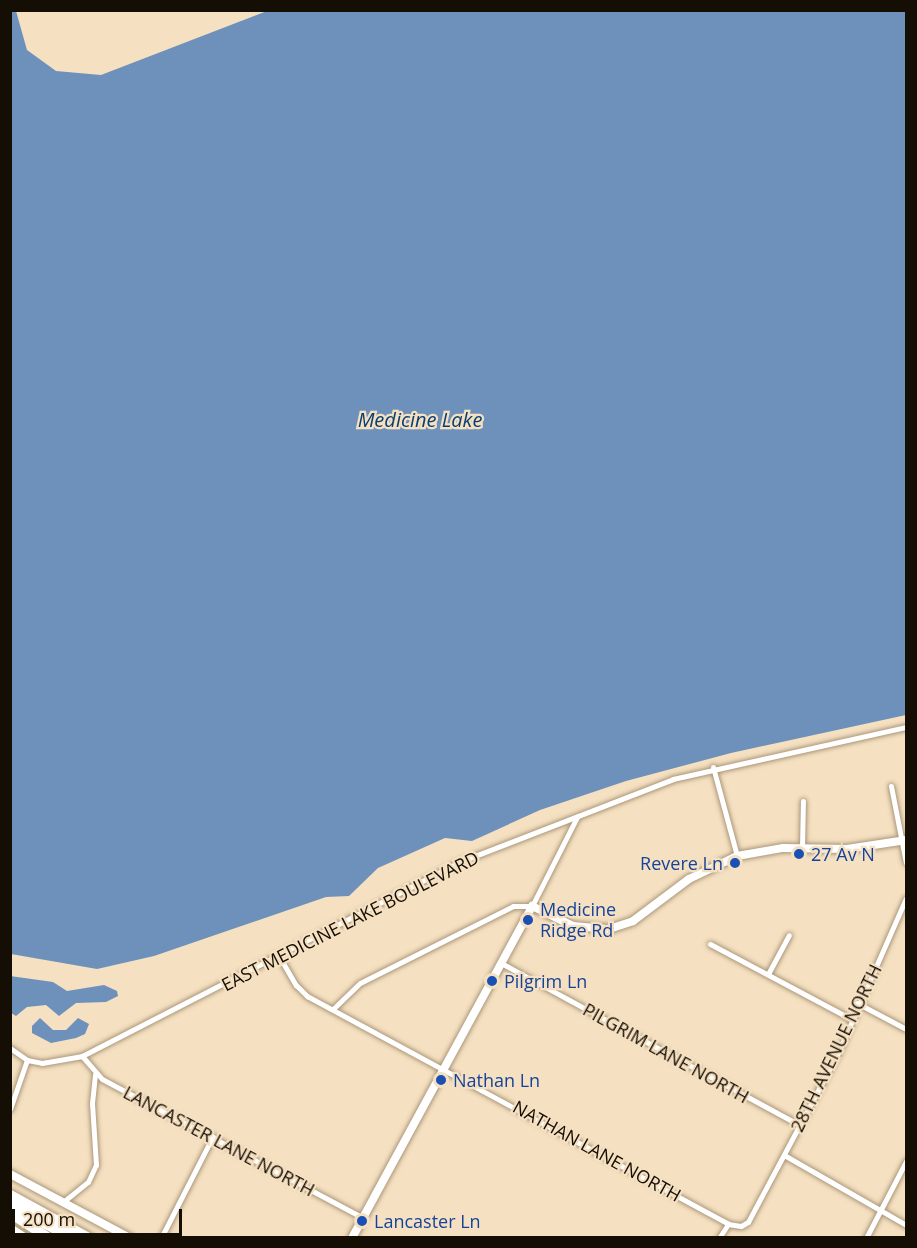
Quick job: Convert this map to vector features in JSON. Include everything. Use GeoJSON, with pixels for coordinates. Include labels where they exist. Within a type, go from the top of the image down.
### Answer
{"type":"FeatureCollection","features":[{"type":"Feature","properties":{"kind":"highway"},"geometry":{"type":"LineString","coordinates":[[10,1196],[89,1238]]}},
{"type":"Feature","properties":{"kind":"highway"},"geometry":{"type":"LineString","coordinates":[[10,1205],[72,1238]]}},
{"type":"Feature","properties":{"kind":"highway"},"geometry":{"type":"LineString","coordinates":[[10,1213],[49,1238]]}},
{"type":"Feature","properties":{"kind":"street","name":"EAST MEDICINE LAKE BOULEVARD"},"geometry":{"type":"LineString","coordinates":[[27,1060],[54,1063],[82,1056],[462,861],[577,817],[713,767],[906,727]]}},
{"type":"Feature","properties":{"kind":"street"},"geometry":{"type":"LineString","coordinates":[[713,767],[737,856]]}},
{"type":"Feature","properties":{"kind":"street"},"geometry":{"type":"LineString","coordinates":[[891,786],[905,841],[906,863]]}},
{"type":"Feature","properties":{"kind":"street"},"geometry":{"type":"LineString","coordinates":[[802,847],[803,801]]}},
{"type":"Feature","properties":{"kind":"street"},"geometry":{"type":"LineString","coordinates":[[352,1238],[532,906],[577,817]]}},
{"type":"Feature","properties":{"kind":"street"},"geometry":{"type":"LineString","coordinates":[[333,1009],[360,983],[513,906],[532,906],[573,926],[609,929],[633,921],[689,879],[737,856],[802,847],[847,849],[905,841]]}},
{"type":"Feature","properties":{"kind":"street","name":"28TH AVENUE NORTH"},"geometry":{"type":"LineString","coordinates":[[741,1226],[748,1222],[784,1155],[857,1003],[901,919],[906,898]]}},
{"type":"Feature","properties":{"kind":"street"},"geometry":{"type":"LineString","coordinates":[[768,974],[789,934]]}},
{"type":"Feature","properties":{"kind":"street"},"geometry":{"type":"LineString","coordinates":[[711,944],[851,1019]]}},
{"type":"Feature","properties":{"kind":"street","name":"NATHAN LANE NORTH"},"geometry":{"type":"LineString","coordinates":[[279,956],[299,989],[333,1009],[728,1224],[741,1226]]}},
{"type":"Feature","properties":{"kind":"street","name":"PILGRIM LANE NORTH"},"geometry":{"type":"LineString","coordinates":[[501,963],[799,1125]]}},
{"type":"Feature","properties":{"kind":"street"},"geometry":{"type":"LineString","coordinates":[[857,1003],[906,1029]]}},
{"type":"Feature","properties":{"kind":"street"},"geometry":{"type":"LineString","coordinates":[[10,1048],[27,1060],[10,1109]]}},
{"type":"Feature","properties":{"kind":"street","name":"LANCASTER LANE NORTH"},"geometry":{"type":"LineString","coordinates":[[82,1056],[95,1074],[363,1218]]}},
{"type":"Feature","properties":{"kind":"street"},"geometry":{"type":"LineString","coordinates":[[63,1203],[88,1182],[96,1165],[92,1103],[95,1074]]}},
{"type":"Feature","properties":{"kind":"street"},"geometry":{"type":"LineString","coordinates":[[161,1238],[213,1136]]}},
{"type":"Feature","properties":{"kind":"street"},"geometry":{"type":"LineString","coordinates":[[784,1155],[881,1208],[906,1225]]}},
{"type":"Feature","properties":{"kind":"street"},"geometry":{"type":"LineString","coordinates":[[866,1238],[906,1161]]}},
{"type":"Feature","properties":{"kind":"street"},"geometry":{"type":"LineString","coordinates":[[10,1174],[129,1238]]}},
{"type":"Feature","properties":{"kind":"street"},"geometry":{"type":"LineString","coordinates":[[719,1238],[728,1224]]}},
{"type":"Feature","properties":{"kind":"street"},"geometry":{"type":"LineString","coordinates":[[10,1228],[26,1238]]}},
{"type":"Feature","properties":{"kind":"water","name":"Medicine Lake"},"geometry":{"type":"Polygon","coordinates":[[[11,10],[16,11],[27,50],[56,71],[101,75],[267,11],[906,11],[906,715],[731,753],[626,781],[540,810],[472,841],[445,838],[378,868],[349,896],[326,897],[154,956],[97,969],[11,954],[11,10]]]}},
{"type":"Feature","properties":{"kind":"water"},"geometry":{"type":"Polygon","coordinates":[[[10,976],[53,982],[67,991],[104,985],[117,991],[118,996],[106,1002],[76,1003],[59,1016],[46,1005],[27,1007],[16,1016],[11,1013],[10,976]]]}},
{"type":"Feature","properties":{"kind":"water"},"geometry":{"type":"Polygon","coordinates":[[[40,1018],[53,1030],[66,1030],[78,1018],[89,1024],[85,1034],[51,1043],[32,1033],[32,1026],[40,1018]]]}},
{"type":"Feature","properties":{"kind":"place","name":"27 Av N"},"geometry":{"type":"Point","coordinates":[799,854]}},
{"type":"Feature","properties":{"kind":"place","name":"Revere Ln"},"geometry":{"type":"Point","coordinates":[735,863]}},
{"type":"Feature","properties":{"kind":"place","name":"Medicine Ridge Rd"},"geometry":{"type":"Point","coordinates":[528,920]}},
{"type":"Feature","properties":{"kind":"place","name":"Pilgrim Ln"},"geometry":{"type":"Point","coordinates":[492,981]}},
{"type":"Feature","properties":{"kind":"place","name":"Nathan Ln"},"geometry":{"type":"Point","coordinates":[441,1080]}},
{"type":"Feature","properties":{"kind":"place","name":"Lancaster Ln"},"geometry":{"type":"Point","coordinates":[362,1221]}}]}
